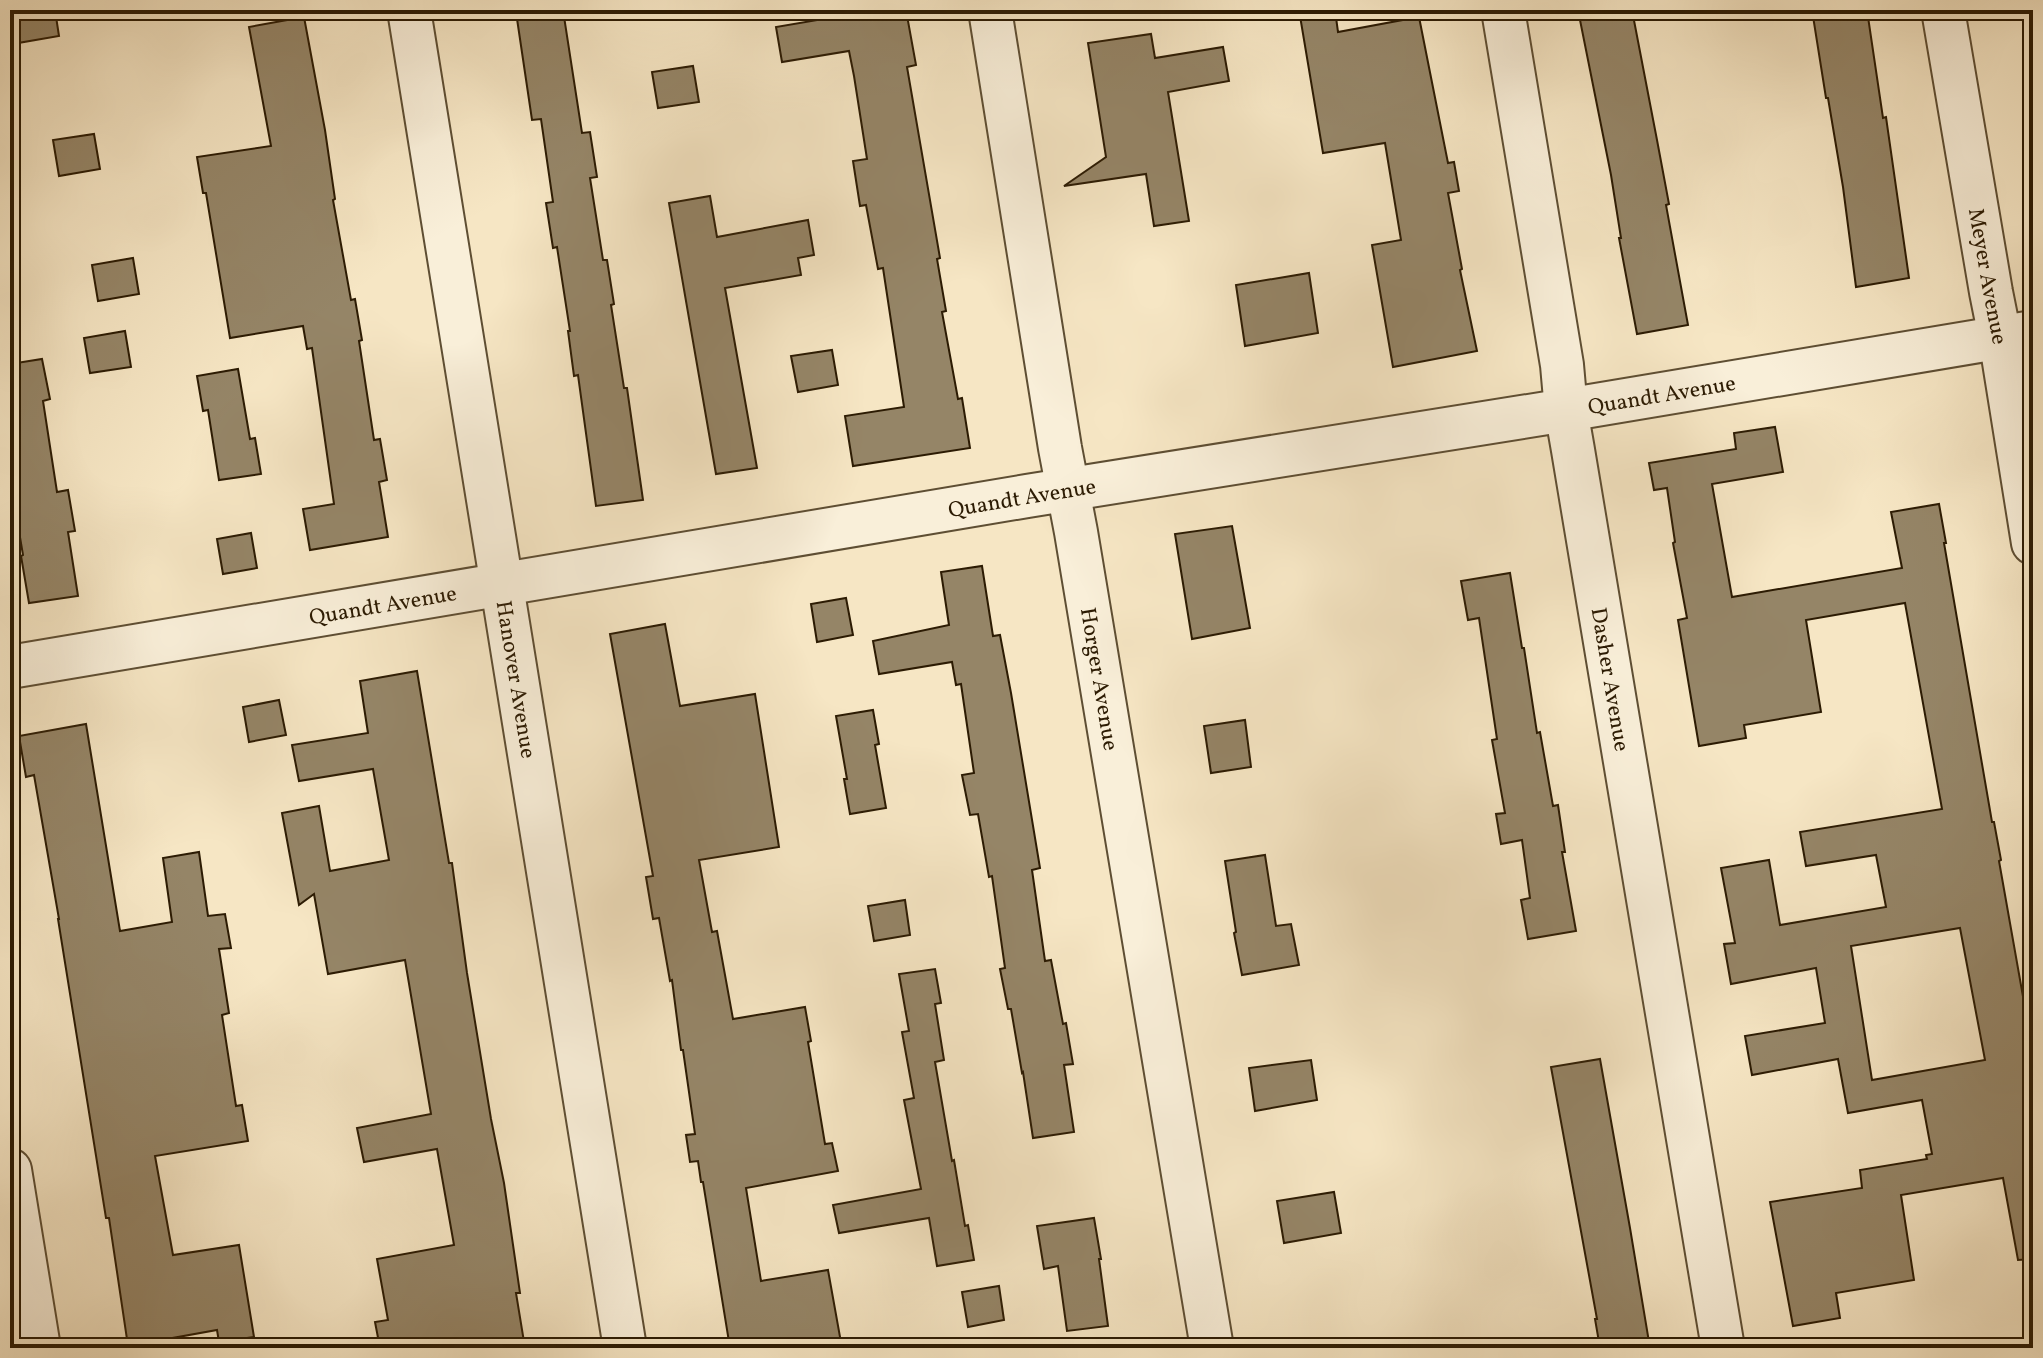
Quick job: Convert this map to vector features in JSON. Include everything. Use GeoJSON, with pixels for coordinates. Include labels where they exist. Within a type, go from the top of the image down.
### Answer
{"type":"FeatureCollection","features":[{"type":"Feature","properties":{"kind":"street","name":"Hanover Avenue"},"geometry":{"type":"LineString","coordinates":[[409,10],[625,1348]]}},
{"type":"Feature","properties":{"kind":"street","name":"Horger Avenue"},"geometry":{"type":"LineString","coordinates":[[990,10],[1067,490],[1212,1348]]}},
{"type":"Feature","properties":{"kind":"street","name":"Dasher Avenue"},"geometry":{"type":"LineString","coordinates":[[1503,10],[1562,365],[1566,410],[1723,1348]]}},
{"type":"Feature","properties":{"kind":"street","name":"Meyer Avenue"},"geometry":{"type":"LineString","coordinates":[[1943,10],[1991,292],[2016,335],[2033,543]]}},
{"type":"Feature","properties":{"kind":"street","name":"Quandt Avenue"},"geometry":{"type":"LineString","coordinates":[[10,667],[2016,335]]}},
{"type":"Feature","properties":{"kind":"street"},"geometry":{"type":"LineString","coordinates":[[10,1170],[39,1348]]}},
{"type":"Feature","properties":{"kind":"building"},"geometry":{"type":"Polygon","coordinates":[[[13,10],[55,10],[59,36],[18,43],[13,10]]]}},
{"type":"Feature","properties":{"kind":"building"},"geometry":{"type":"Polygon","coordinates":[[[563,10],[582,133],[590,132],[597,177],[590,178],[603,260],[607,260],[614,304],[611,305],[643,500],[596,506],[557,247],[553,248],[546,203],[553,202],[541,119],[532,120],[516,12],[563,10]]]}},
{"type":"Feature","properties":{"kind":"building"},"geometry":{"type":"Polygon","coordinates":[[[840,10],[906,10],[916,65],[907,67],[940,258],[937,259],[946,311],[942,312],[970,448],[853,466],[845,416],[904,407],[883,268],[878,269],[866,205],[860,206],[853,161],[867,159],[854,76],[849,51],[782,62],[776,27],[841,16],[840,10]]]}},
{"type":"Feature","properties":{"kind":"building"},"geometry":{"type":"Polygon","coordinates":[[[1299,10],[1335,10],[1338,32],[1419,17],[1448,163],[1454,162],[1459,191],[1448,193],[1477,351],[1393,367],[1372,245],[1401,240],[1385,143],[1323,153],[1299,10]]]}},
{"type":"Feature","properties":{"kind":"building"},"geometry":{"type":"Polygon","coordinates":[[[1578,10],[1632,10],[1669,204],[1666,205],[1688,325],[1637,334],[1611,175],[1578,10]]]}},
{"type":"Feature","properties":{"kind":"building"},"geometry":{"type":"Polygon","coordinates":[[[1812,10],[1867,10],[1909,278],[1856,287],[1843,187],[1812,10]]]}},
{"type":"Feature","properties":{"kind":"building"},"geometry":{"type":"Polygon","coordinates":[[[304,17],[325,130],[333,200],[351,300],[355,299],[362,340],[359,341],[374,440],[380,439],[387,480],[379,482],[388,537],[310,550],[303,509],[334,504],[312,348],[307,349],[303,326],[230,338],[197,157],[271,146],[249,27],[304,17]]]}},
{"type":"Feature","properties":{"kind":"building"},"geometry":{"type":"Polygon","coordinates":[[[1151,34],[1155,58],[1223,47],[1229,81],[1168,92],[1189,221],[1154,226],[1146,174],[1064,186],[1106,157],[1088,43],[1151,34]]]}},
{"type":"Feature","properties":{"kind":"building"},"geometry":{"type":"Polygon","coordinates":[[[693,66],[699,102],[658,108],[652,72],[693,66]]]}},
{"type":"Feature","properties":{"kind":"building"},"geometry":{"type":"Polygon","coordinates":[[[94,134],[100,169],[59,176],[53,140],[94,134]]]}},
{"type":"Feature","properties":{"kind":"building"},"geometry":{"type":"Polygon","coordinates":[[[710,196],[717,237],[808,220],[814,255],[798,258],[801,275],[725,288],[757,468],[716,474],[669,203],[710,196]]]}},
{"type":"Feature","properties":{"kind":"building"},"geometry":{"type":"Polygon","coordinates":[[[133,258],[139,294],[98,301],[92,265],[133,258]]]}},
{"type":"Feature","properties":{"kind":"building"},"geometry":{"type":"Polygon","coordinates":[[[1309,273],[1318,333],[1245,346],[1236,285],[1309,273]]]}},
{"type":"Feature","properties":{"kind":"building"},"geometry":{"type":"Polygon","coordinates":[[[125,331],[131,367],[90,373],[84,338],[125,331]]]}},
{"type":"Feature","properties":{"kind":"building"},"geometry":{"type":"Polygon","coordinates":[[[832,350],[838,385],[798,392],[791,356],[832,350]]]}},
{"type":"Feature","properties":{"kind":"building"},"geometry":{"type":"Polygon","coordinates":[[[42,359],[50,399],[43,401],[57,492],[68,490],[75,531],[68,532],[78,596],[29,603],[10,478],[10,364],[42,359]]]}},
{"type":"Feature","properties":{"kind":"building"},"geometry":{"type":"Polygon","coordinates":[[[238,369],[250,439],[255,438],[261,474],[219,480],[208,410],[203,411],[197,376],[238,369]]]}},
{"type":"Feature","properties":{"kind":"building"},"geometry":{"type":"Polygon","coordinates":[[[1775,427],[1783,472],[1712,484],[1732,597],[1902,568],[1891,512],[1939,504],[2033,1053],[2033,1259],[2018,1260],[2003,1178],[1901,1195],[1914,1280],[1836,1293],[1840,1318],[1793,1326],[1770,1202],[1862,1188],[1860,1170],[1927,1159],[1926,1155],[1932,1154],[1922,1100],[1848,1113],[1838,1059],[1752,1075],[1745,1036],[1825,1023],[1816,968],[1731,984],[1724,944],[1735,943],[1721,868],[1769,860],[1780,925],[1886,907],[1876,855],[1806,866],[1800,832],[1942,809],[1905,603],[1806,620],[1821,712],[1744,725],[1746,738],[1699,746],[1678,620],[1687,618],[1673,543],[1667,488],[1654,490],[1649,463],[1736,449],[1734,433],[1775,427]],[[1960,928],[1851,946],[1872,1080],[1985,1060],[1960,928]]]}},
{"type":"Feature","properties":{"kind":"building"},"geometry":{"type":"Polygon","coordinates":[[[1232,526],[1250,628],[1192,639],[1175,534],[1232,526]]]}},
{"type":"Feature","properties":{"kind":"building"},"geometry":{"type":"Polygon","coordinates":[[[251,533],[257,568],[223,574],[217,539],[251,533]]]}},
{"type":"Feature","properties":{"kind":"building"},"geometry":{"type":"Polygon","coordinates":[[[982,566],[993,636],[1000,635],[1040,868],[1032,870],[1045,961],[1051,960],[1073,1064],[1064,1065],[1074,1132],[1033,1138],[1011,1009],[1008,1009],[1000,969],[1005,968],[992,876],[989,877],[978,814],[970,815],[962,775],[974,773],[961,684],[956,685],[952,662],[879,674],[873,641],[949,625],[941,572],[982,566]]]}},
{"type":"Feature","properties":{"kind":"building"},"geometry":{"type":"Polygon","coordinates":[[[1510,573],[1537,733],[1540,732],[1553,806],[1558,805],[1565,852],[1562,852],[1576,931],[1528,939],[1521,900],[1530,898],[1522,840],[1501,844],[1496,814],[1505,813],[1492,740],[1497,739],[1479,618],[1468,620],[1461,581],[1510,573]]]}},
{"type":"Feature","properties":{"kind":"building"},"geometry":{"type":"Polygon","coordinates":[[[846,598],[853,635],[817,642],[811,604],[846,598]]]}},
{"type":"Feature","properties":{"kind":"building"},"geometry":{"type":"Polygon","coordinates":[[[665,624],[680,706],[755,694],[779,847],[699,860],[712,932],[717,931],[733,1019],[805,1007],[825,1144],[832,1143],[838,1171],[746,1188],[761,1281],[828,1270],[842,1348],[730,1348],[703,1182],[698,1161],[690,1162],[686,1135],[695,1134],[683,1050],[659,918],[653,919],[646,877],[653,876],[610,634],[665,624]]]}},
{"type":"Feature","properties":{"kind":"building"},"geometry":{"type":"Polygon","coordinates":[[[417,671],[504,1183],[525,1348],[380,1348],[375,1322],[388,1320],[377,1259],[454,1245],[437,1149],[364,1162],[357,1128],[431,1114],[405,960],[328,974],[314,894],[299,905],[282,813],[319,806],[330,871],[389,860],[373,769],[299,781],[292,745],[368,733],[360,681],[417,671]]]}},
{"type":"Feature","properties":{"kind":"building"},"geometry":{"type":"Polygon","coordinates":[[[279,700],[286,735],[249,742],[243,707],[279,700]]]}},
{"type":"Feature","properties":{"kind":"building"},"geometry":{"type":"Polygon","coordinates":[[[873,710],[879,744],[875,745],[886,808],[850,814],[836,716],[873,710]]]}},
{"type":"Feature","properties":{"kind":"building"},"geometry":{"type":"Polygon","coordinates":[[[1245,720],[1251,767],[1211,773],[1204,726],[1245,720]]]}},
{"type":"Feature","properties":{"kind":"building"},"geometry":{"type":"Polygon","coordinates":[[[86,724],[120,931],[172,922],[163,858],[199,852],[208,916],[225,914],[231,948],[219,949],[229,1013],[222,1015],[236,1106],[242,1105],[248,1141],[155,1156],[173,1255],[239,1245],[254,1337],[219,1342],[217,1330],[128,1346],[34,775],[26,777],[19,736],[86,724]]]}},
{"type":"Feature","properties":{"kind":"building"},"geometry":{"type":"Polygon","coordinates":[[[1265,855],[1276,926],[1291,924],[1299,965],[1242,975],[1225,861],[1265,855]]]}},
{"type":"Feature","properties":{"kind":"building"},"geometry":{"type":"Polygon","coordinates":[[[905,900],[910,935],[874,941],[868,906],[905,900]]]}},
{"type":"Feature","properties":{"kind":"building"},"geometry":{"type":"Polygon","coordinates":[[[935,969],[941,1003],[935,1004],[944,1060],[935,1062],[952,1161],[974,1260],[937,1266],[929,1218],[839,1233],[833,1205],[921,1189],[904,1100],[914,1098],[902,1032],[909,1031],[899,974],[935,969]]]}},
{"type":"Feature","properties":{"kind":"building"},"geometry":{"type":"Polygon","coordinates":[[[1600,1059],[1650,1348],[1600,1348],[1551,1067],[1600,1059]]]}},
{"type":"Feature","properties":{"kind":"building"},"geometry":{"type":"Polygon","coordinates":[[[1311,1060],[1317,1100],[1255,1111],[1249,1068],[1311,1060]]]}},
{"type":"Feature","properties":{"kind":"building"},"geometry":{"type":"Polygon","coordinates":[[[1334,1192],[1341,1233],[1284,1243],[1277,1201],[1334,1192]]]}},
{"type":"Feature","properties":{"kind":"building"},"geometry":{"type":"Polygon","coordinates":[[[1094,1218],[1108,1326],[1067,1331],[1058,1266],[1044,1269],[1037,1226],[1094,1218]]]}},
{"type":"Feature","properties":{"kind":"building"},"geometry":{"type":"Polygon","coordinates":[[[999,1286],[1004,1320],[968,1327],[962,1292],[999,1286]]]}}]}
